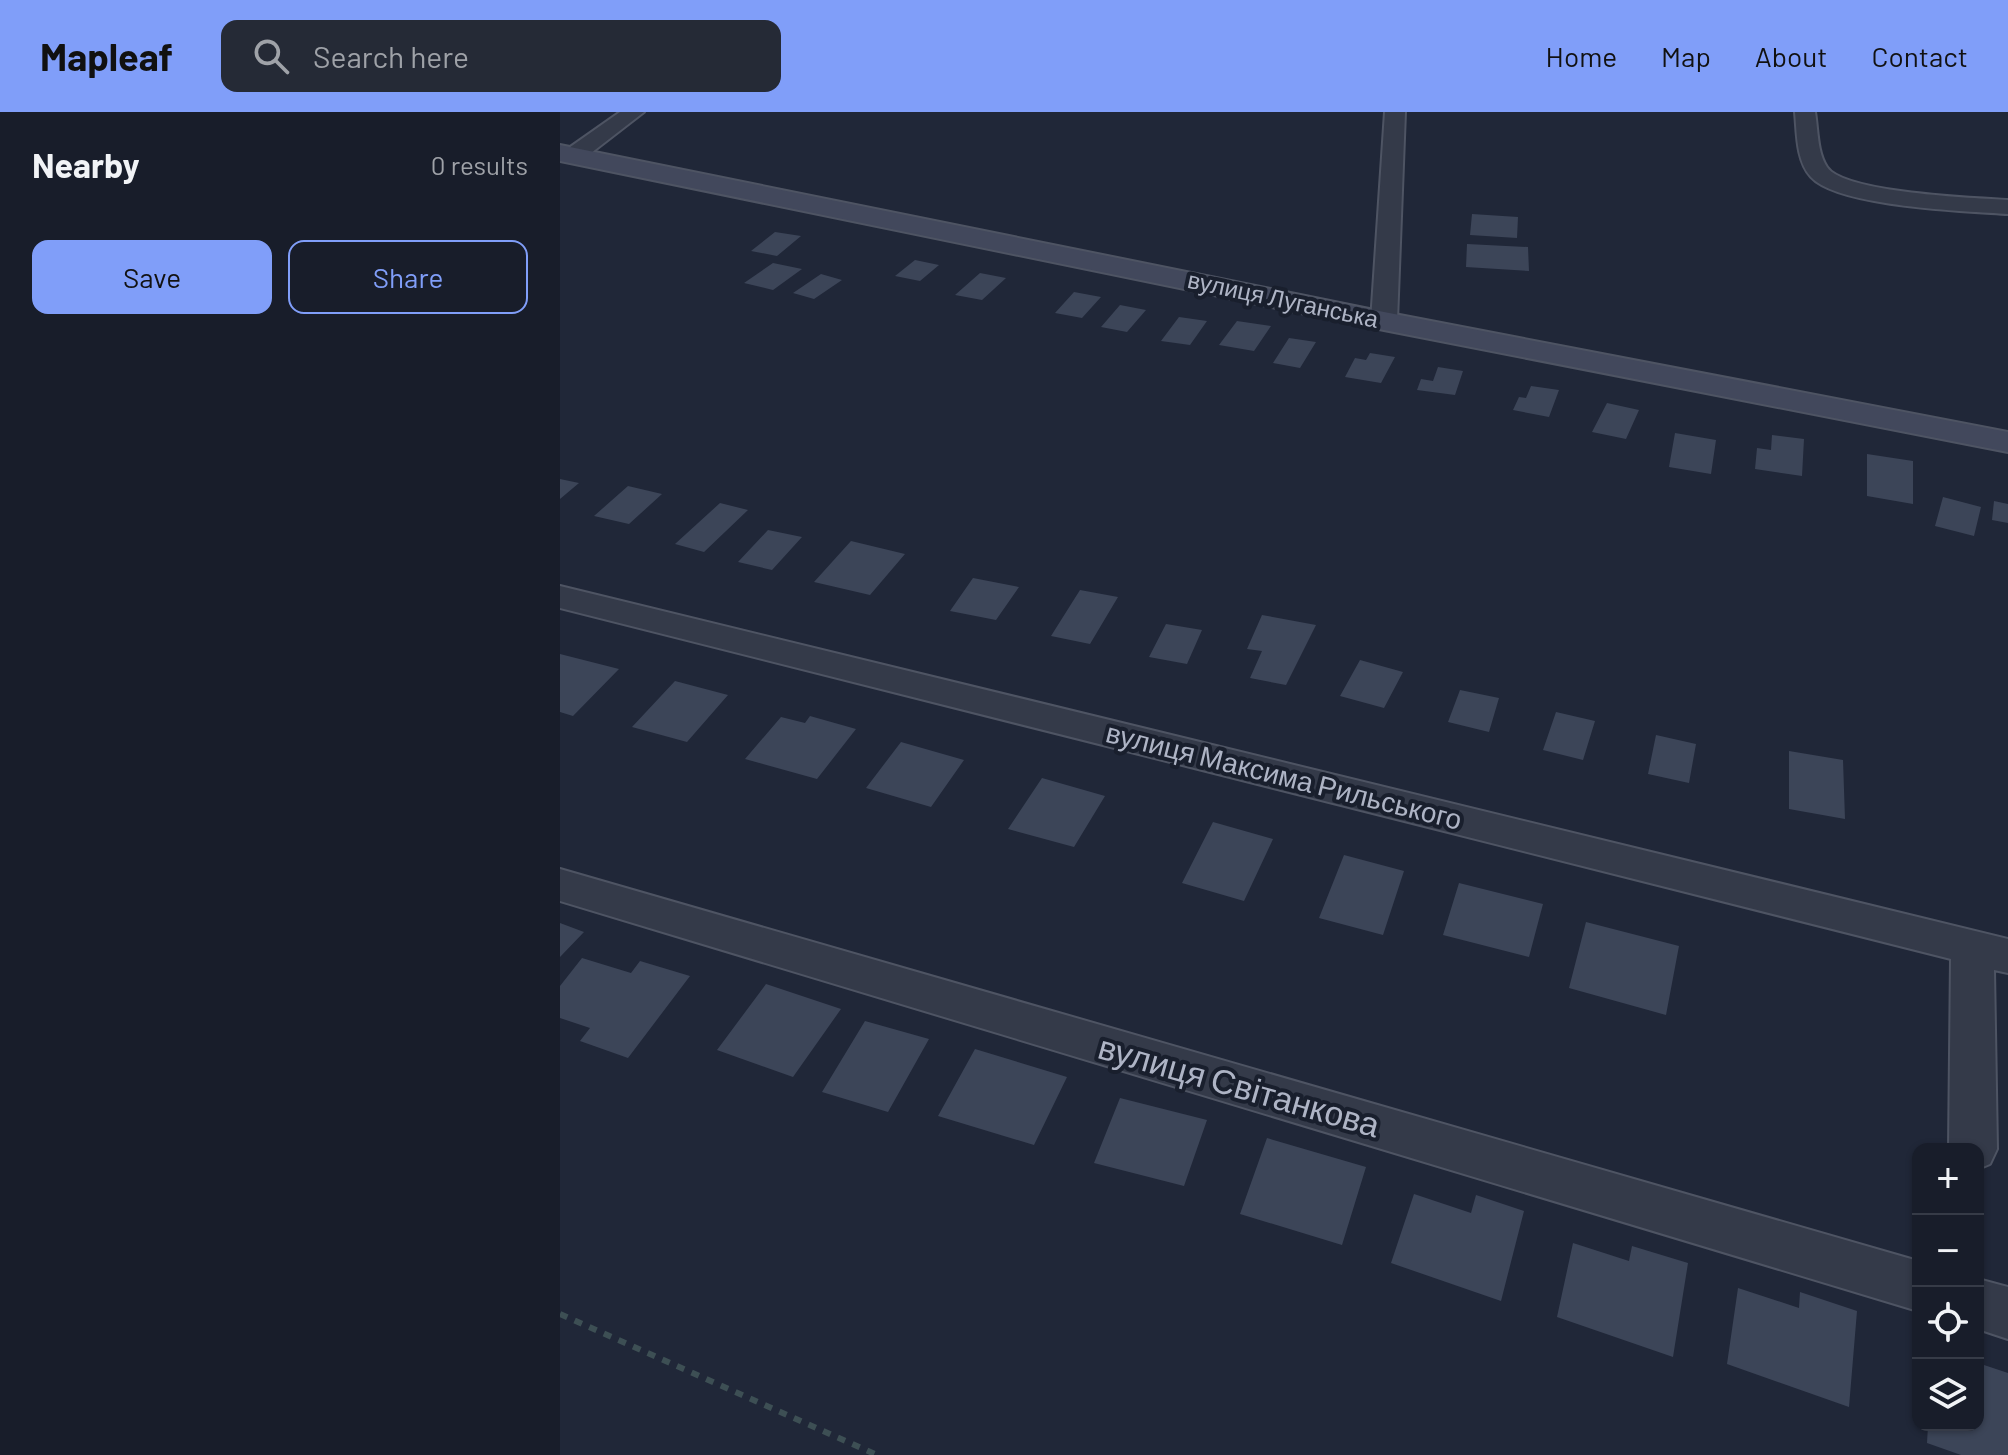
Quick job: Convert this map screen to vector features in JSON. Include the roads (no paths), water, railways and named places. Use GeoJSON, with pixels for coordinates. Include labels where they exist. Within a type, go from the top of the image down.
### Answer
{"type":"FeatureCollection","features":[{"type":"Feature","properties":{"kind":"main road","name":"вулиця Луганська"},"geometry":{"type":"LineString","coordinates":[[567,154],[1384,321],[2008,442]]}},
{"type":"Feature","properties":{"kind":"street"},"geometry":{"type":"LineString","coordinates":[[567,154],[634,112]]}},
{"type":"Feature","properties":{"kind":"street"},"geometry":{"type":"LineString","coordinates":[[1384,321],[1395,112]]}},
{"type":"Feature","properties":{"kind":"street"},"geometry":{"type":"LineString","coordinates":[[1805,112],[1814,163],[1826,180],[1868,193],[2008,207]]}},
{"type":"Feature","properties":{"kind":"street","name":"вулиця Максима Рильського"},"geometry":{"type":"LineString","coordinates":[[560,597],[1990,951]]}},
{"type":"Feature","properties":{"kind":"street","name":"вулиця Світанкова"},"geometry":{"type":"LineString","coordinates":[[560,885],[1912,1284]]}},
{"type":"Feature","properties":{"kind":"street"},"geometry":{"type":"LineString","coordinates":[[1974,1143],[1990,951]]}},
{"type":"Feature","properties":{"kind":"street"},"geometry":{"type":"LineString","coordinates":[[1984,1306],[2008,1313]]}}]}
